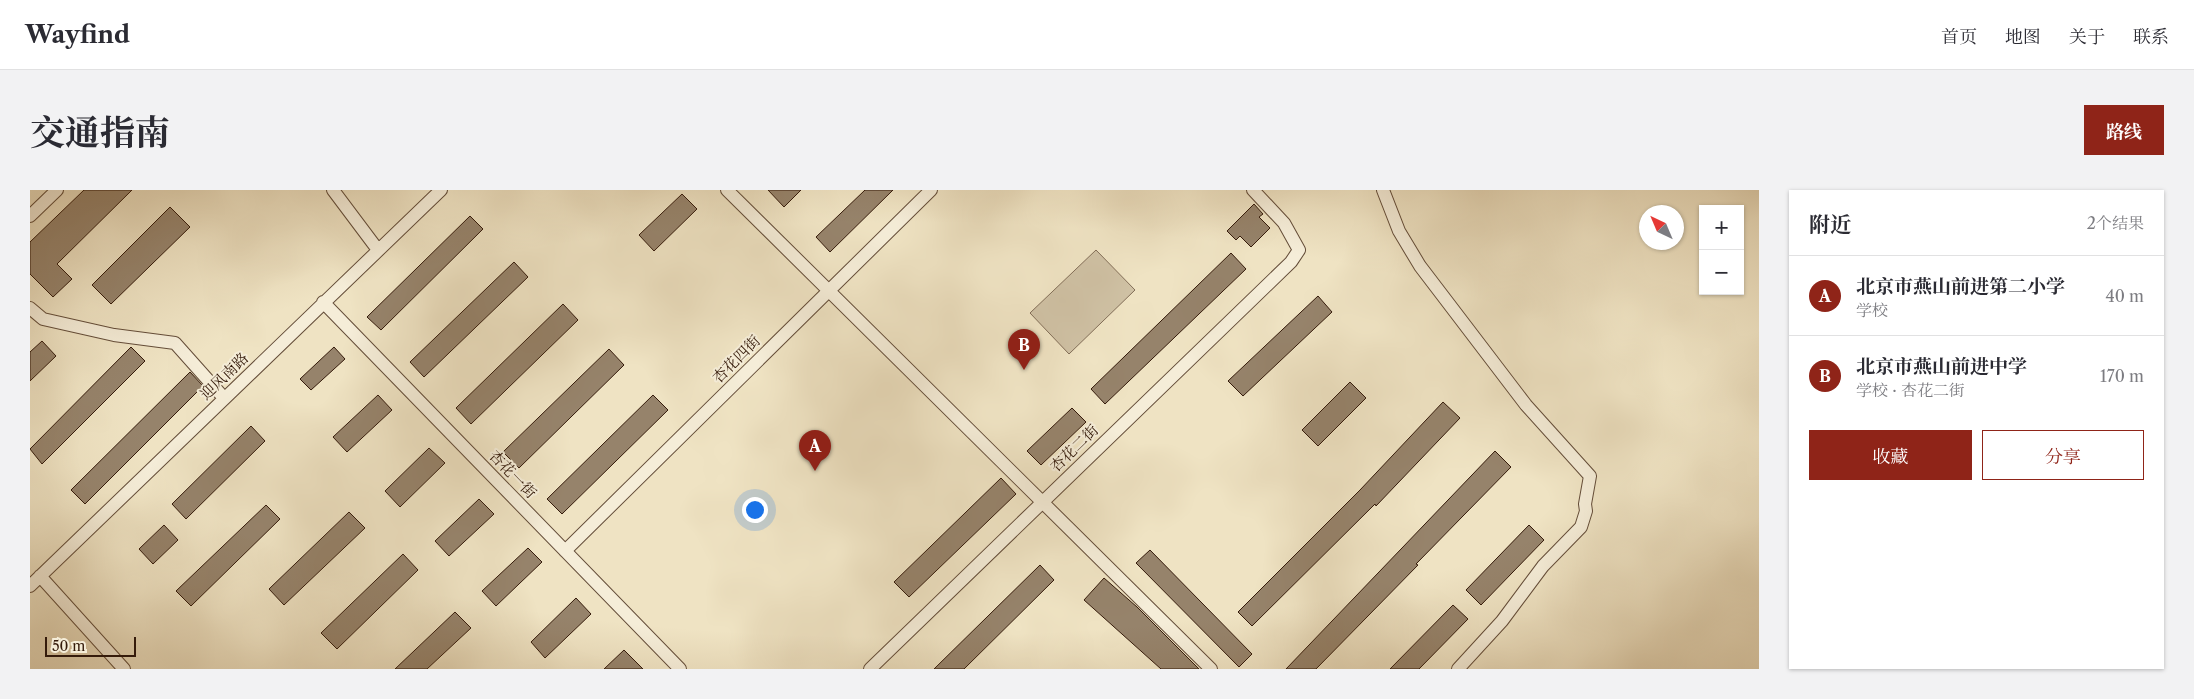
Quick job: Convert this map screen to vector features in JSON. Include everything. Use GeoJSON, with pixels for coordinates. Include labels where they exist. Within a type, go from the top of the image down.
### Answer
{"type":"FeatureCollection","features":[{"type":"Feature","properties":{"kind":"street"},"geometry":{"type":"LineString","coordinates":[[30,216],[57,190]]}},
{"type":"Feature","properties":{"kind":"street"},"geometry":{"type":"LineString","coordinates":[[332,190],[378,250]]}},
{"type":"Feature","properties":{"kind":"street","name":"迎风南路"},"geometry":{"type":"LineString","coordinates":[[30,586],[441,190]]}},
{"type":"Feature","properties":{"kind":"street"},"geometry":{"type":"LineString","coordinates":[[727,190],[1211,669]]}},
{"type":"Feature","properties":{"kind":"street","name":"杏花四街"},"geometry":{"type":"LineString","coordinates":[[565,551],[931,190]]}},
{"type":"Feature","properties":{"kind":"street","name":"杏花二街"},"geometry":{"type":"LineString","coordinates":[[870,669],[1290,262],[1299,250],[1284,223],[1253,190]]}},
{"type":"Feature","properties":{"kind":"street"},"geometry":{"type":"LineString","coordinates":[[1382,190],[1399,231],[1420,266],[1526,405],[1590,476],[1585,504],[1586,511],[1581,527],[1543,566],[1502,621],[1458,669]]}},
{"type":"Feature","properties":{"kind":"street","name":"杏花一街"},"geometry":{"type":"LineString","coordinates":[[323,302],[680,669]]}},
{"type":"Feature","properties":{"kind":"street"},"geometry":{"type":"LineString","coordinates":[[30,308],[43,319],[114,336],[175,343],[224,398]]}},
{"type":"Feature","properties":{"kind":"street"},"geometry":{"type":"LineString","coordinates":[[40,576],[124,669]]}},
{"type":"Feature","properties":{"kind":"shaded area"},"geometry":{"type":"Polygon","coordinates":[[[1096,250],[1135,290],[1069,354],[1030,313],[1096,250]]]}},
{"type":"Feature","properties":{"kind":"building"},"geometry":{"type":"Polygon","coordinates":[[[84,190],[132,190],[57,264],[72,279],[53,297],[30,274],[30,242],[84,190]]]}},
{"type":"Feature","properties":{"kind":"building"},"geometry":{"type":"Polygon","coordinates":[[[768,190],[801,190],[784,207],[768,190]]]}},
{"type":"Feature","properties":{"kind":"building"},"geometry":{"type":"Polygon","coordinates":[[[865,190],[893,190],[830,252],[816,237],[865,190]]]}},
{"type":"Feature","properties":{"kind":"building"},"geometry":{"type":"Polygon","coordinates":[[[682,194],[697,209],[654,251],[639,235],[682,194]]]}},
{"type":"Feature","properties":{"kind":"building"},"geometry":{"type":"Polygon","coordinates":[[[1254,204],[1263,214],[1259,217],[1270,228],[1251,247],[1240,236],[1236,240],[1227,231],[1254,204]]]}},
{"type":"Feature","properties":{"kind":"building"},"geometry":{"type":"Polygon","coordinates":[[[170,207],[190,227],[111,304],[92,285],[170,207]]]}},
{"type":"Feature","properties":{"kind":"building"},"geometry":{"type":"Polygon","coordinates":[[[470,216],[483,229],[381,330],[367,317],[470,216]]]}},
{"type":"Feature","properties":{"kind":"building"},"geometry":{"type":"Polygon","coordinates":[[[1231,253],[1246,269],[1105,404],[1091,389],[1231,253]]]}},
{"type":"Feature","properties":{"kind":"building"},"geometry":{"type":"Polygon","coordinates":[[[514,262],[528,277],[424,377],[410,362],[514,262]]]}},
{"type":"Feature","properties":{"kind":"building"},"geometry":{"type":"Polygon","coordinates":[[[1318,296],[1332,312],[1243,396],[1228,381],[1318,296]]]}},
{"type":"Feature","properties":{"kind":"building"},"geometry":{"type":"Polygon","coordinates":[[[563,304],[578,320],[471,424],[456,408],[563,304]]]}},
{"type":"Feature","properties":{"kind":"building"},"geometry":{"type":"Polygon","coordinates":[[[42,341],[56,356],[30,381],[30,352],[42,341]]]}},
{"type":"Feature","properties":{"kind":"building"},"geometry":{"type":"Polygon","coordinates":[[[131,347],[145,361],[42,464],[30,449],[131,347]]]}},
{"type":"Feature","properties":{"kind":"building"},"geometry":{"type":"Polygon","coordinates":[[[334,347],[345,359],[311,390],[300,379],[334,347]]]}},
{"type":"Feature","properties":{"kind":"building"},"geometry":{"type":"Polygon","coordinates":[[[609,349],[624,365],[519,468],[503,452],[609,349]]]}},
{"type":"Feature","properties":{"kind":"building"},"geometry":{"type":"Polygon","coordinates":[[[190,372],[203,386],[85,504],[71,490],[190,372]]]}},
{"type":"Feature","properties":{"kind":"building"},"geometry":{"type":"Polygon","coordinates":[[[1350,382],[1366,398],[1318,446],[1302,430],[1350,382]]]}},
{"type":"Feature","properties":{"kind":"building"},"geometry":{"type":"Polygon","coordinates":[[[378,395],[392,410],[347,452],[333,437],[378,395]]]}},
{"type":"Feature","properties":{"kind":"building"},"geometry":{"type":"Polygon","coordinates":[[[653,395],[668,410],[562,514],[547,499],[653,395]]]}},
{"type":"Feature","properties":{"kind":"building"},"geometry":{"type":"Polygon","coordinates":[[[1443,402],[1460,418],[1376,506],[1375,504],[1252,626],[1238,612],[1360,490],[1443,402]]]}},
{"type":"Feature","properties":{"kind":"building"},"geometry":{"type":"Polygon","coordinates":[[[1072,408],[1086,422],[1041,465],[1027,451],[1072,408]]]}},
{"type":"Feature","properties":{"kind":"building"},"geometry":{"type":"Polygon","coordinates":[[[251,426],[265,441],[186,519],[172,504],[251,426]]]}},
{"type":"Feature","properties":{"kind":"building"},"geometry":{"type":"Polygon","coordinates":[[[429,448],[445,463],[400,507],[385,491],[429,448]]]}},
{"type":"Feature","properties":{"kind":"building"},"geometry":{"type":"Polygon","coordinates":[[[1495,451],[1511,467],[1416,564],[1418,565],[1316,669],[1286,669],[1495,451]]]}},
{"type":"Feature","properties":{"kind":"building"},"geometry":{"type":"Polygon","coordinates":[[[1001,478],[1016,494],[909,597],[894,582],[1001,478]]]}},
{"type":"Feature","properties":{"kind":"building"},"geometry":{"type":"Polygon","coordinates":[[[479,499],[494,514],[449,556],[435,541],[479,499]]]}},
{"type":"Feature","properties":{"kind":"building"},"geometry":{"type":"Polygon","coordinates":[[[266,505],[280,519],[191,606],[176,591],[266,505]]]}},
{"type":"Feature","properties":{"kind":"building"},"geometry":{"type":"Polygon","coordinates":[[[349,512],[365,528],[284,605],[269,589],[349,512]]]}},
{"type":"Feature","properties":{"kind":"building"},"geometry":{"type":"Polygon","coordinates":[[[164,525],[178,540],[153,564],[139,549],[164,525]]]}},
{"type":"Feature","properties":{"kind":"building"},"geometry":{"type":"Polygon","coordinates":[[[1529,525],[1544,540],[1481,605],[1466,590],[1529,525]]]}},
{"type":"Feature","properties":{"kind":"building"},"geometry":{"type":"Polygon","coordinates":[[[528,548],[542,562],[496,606],[482,591],[528,548]]]}},
{"type":"Feature","properties":{"kind":"building"},"geometry":{"type":"Polygon","coordinates":[[[1150,550],[1252,654],[1239,667],[1136,563],[1150,550]]]}},
{"type":"Feature","properties":{"kind":"building"},"geometry":{"type":"Polygon","coordinates":[[[403,554],[418,570],[337,649],[321,633],[403,554]]]}},
{"type":"Feature","properties":{"kind":"building"},"geometry":{"type":"Polygon","coordinates":[[[1040,565],[1054,580],[964,669],[934,669],[1040,565]]]}},
{"type":"Feature","properties":{"kind":"building"},"geometry":{"type":"Polygon","coordinates":[[[1104,578],[1137,607],[1199,669],[1161,669],[1084,600],[1104,578]]]}},
{"type":"Feature","properties":{"kind":"building"},"geometry":{"type":"Polygon","coordinates":[[[576,598],[591,614],[545,658],[531,642],[576,598]]]}},
{"type":"Feature","properties":{"kind":"building"},"geometry":{"type":"Polygon","coordinates":[[[1453,605],[1468,619],[1419,669],[1390,669],[1453,605]]]}},
{"type":"Feature","properties":{"kind":"building"},"geometry":{"type":"Polygon","coordinates":[[[455,612],[471,628],[427,669],[395,669],[455,612]]]}},
{"type":"Feature","properties":{"kind":"building"},"geometry":{"type":"Polygon","coordinates":[[[624,650],[643,669],[604,669],[624,650]]]}},
{"type":"Feature","properties":{"kind":"place","name":"北京市燕山前进中学"},"geometry":{"type":"Point","coordinates":[1024,370]}},
{"type":"Feature","properties":{"kind":"place","name":"北京市燕山前进第二小学"},"geometry":{"type":"Point","coordinates":[815,471]}}]}
